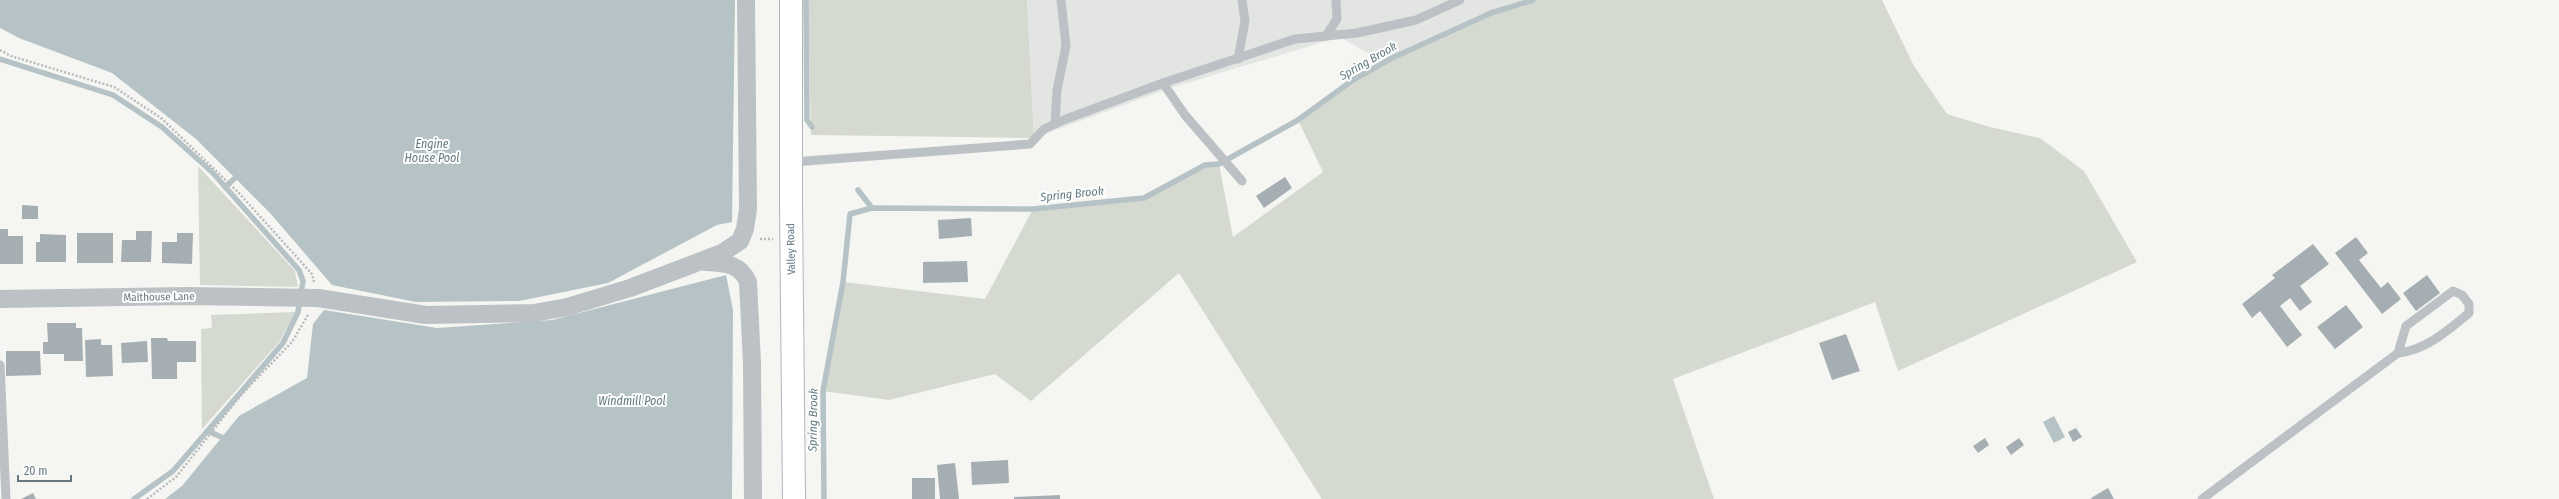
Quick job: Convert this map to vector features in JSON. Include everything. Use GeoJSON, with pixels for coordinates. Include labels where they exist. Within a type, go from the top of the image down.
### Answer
{"type":"FeatureCollection","features":[{"type":"Feature","properties":{"kind":"street"},"geometry":{"type":"LineString","coordinates":[[740,241],[745,229],[748,209],[746,0]]}},
{"type":"Feature","properties":{"kind":"street","name":"Valley Road"},"geometry":{"type":"LineString","coordinates":[[792,0],[793,162],[791,238],[794,499]]}},
{"type":"Feature","properties":{"kind":"street","name":"Malthouse Lane"},"geometry":{"type":"LineString","coordinates":[[0,299],[187,296],[318,298],[426,314],[534,313],[567,307],[703,262],[722,253],[740,241]]}},
{"type":"Feature","properties":{"kind":"street"},"geometry":{"type":"LineString","coordinates":[[703,262],[737,267],[742,271],[748,282],[752,363],[753,499]]}},
{"type":"Feature","properties":{"kind":"lane"},"geometry":{"type":"LineString","coordinates":[[1055,124],[1057,90],[1066,46],[1061,0]]}},
{"type":"Feature","properties":{"kind":"lane"},"geometry":{"type":"LineString","coordinates":[[1238,59],[1245,21],[1242,0]]}},
{"type":"Feature","properties":{"kind":"lane"},"geometry":{"type":"LineString","coordinates":[[1326,36],[1337,19],[1336,0]]}},
{"type":"Feature","properties":{"kind":"lane"},"geometry":{"type":"LineString","coordinates":[[793,162],[1030,144],[1044,129],[1055,124],[1163,83],[1294,39],[1357,33],[1416,20],[1460,0]]}},
{"type":"Feature","properties":{"kind":"lane"},"geometry":{"type":"LineString","coordinates":[[1163,83],[1185,114],[1242,181]]}},
{"type":"Feature","properties":{"kind":"lane"},"geometry":{"type":"LineString","coordinates":[[2202,499],[2398,353],[2414,351],[2432,342],[2469,313],[2469,304],[2462,296],[2453,291],[2443,296],[2406,326],[2398,353]]}},
{"type":"Feature","properties":{"kind":"lane"},"geometry":{"type":"LineString","coordinates":[[0,365],[6,499]]}},
{"type":"Feature","properties":{"kind":"path"},"geometry":{"type":"LineString","coordinates":[[0,50],[11,56],[114,87],[161,118],[232,187],[312,274],[318,298],[292,342],[241,395],[176,477],[147,499]]}},
{"type":"Feature","properties":{"kind":"path"},"geometry":{"type":"LineString","coordinates":[[740,241],[791,238]]}},
{"type":"Feature","properties":{"kind":"shaded area"},"geometry":{"type":"Polygon","coordinates":[[[808,0],[1027,0],[1034,138],[811,135],[808,0]]]}},
{"type":"Feature","properties":{"kind":"shaded area"},"geometry":{"type":"Polygon","coordinates":[[[1027,0],[1533,0],[1491,13],[1392,58],[1379,60],[1340,37],[1170,88],[1034,138],[1027,0]]]}},
{"type":"Feature","properties":{"kind":"shaded area"},"geometry":{"type":"Polygon","coordinates":[[[1533,0],[1882,0],[1914,66],[1947,114],[1990,127],[2040,138],[2084,171],[2137,262],[1898,371],[1875,302],[1673,379],[1714,499],[1322,499],[1179,273],[1031,401],[995,374],[889,400],[823,391],[843,282],[985,299],[1033,209],[1143,198],[1205,165],[1219,164],[1233,237],[1323,172],[1298,120],[1332,95],[1373,68],[1395,56],[1464,24],[1533,0]]]}},
{"type":"Feature","properties":{"kind":"shaded area"},"geometry":{"type":"Polygon","coordinates":[[[198,166],[295,271],[298,287],[200,285],[198,166]]]}},
{"type":"Feature","properties":{"kind":"shaded area"},"geometry":{"type":"Polygon","coordinates":[[[295,312],[280,341],[202,429],[201,329],[212,328],[211,315],[295,312]]]}},
{"type":"Feature","properties":{"kind":"water","name":"Engine House Pool"},"geometry":{"type":"Polygon","coordinates":[[[0,0],[735,0],[732,222],[717,225],[608,283],[519,301],[416,302],[332,285],[270,213],[196,139],[112,73],[19,38],[0,28],[0,0]]]}},
{"type":"Feature","properties":{"kind":"water","name":"Windmill Pool"},"geometry":{"type":"Polygon","coordinates":[[[726,275],[733,310],[732,499],[165,499],[182,486],[239,416],[307,378],[313,324],[324,310],[437,328],[552,320],[726,275]]]}},
{"type":"Feature","properties":{"kind":"water"},"geometry":{"type":"Polygon","coordinates":[[[2054,416],[2065,437],[2054,443],[2043,422],[2054,416]]]}},
{"type":"Feature","properties":{"kind":"building"},"geometry":{"type":"Polygon","coordinates":[[[1285,177],[1292,188],[1264,208],[1256,196],[1285,177]]]}},
{"type":"Feature","properties":{"kind":"building"},"geometry":{"type":"Polygon","coordinates":[[[22,205],[38,206],[38,219],[22,219],[22,205]]]}},
{"type":"Feature","properties":{"kind":"building"},"geometry":{"type":"Polygon","coordinates":[[[971,218],[972,236],[939,239],[938,220],[971,218]]]}},
{"type":"Feature","properties":{"kind":"building"},"geometry":{"type":"Polygon","coordinates":[[[0,229],[8,229],[8,236],[23,236],[23,264],[0,264],[0,229]]]}},
{"type":"Feature","properties":{"kind":"building"},"geometry":{"type":"Polygon","coordinates":[[[136,231],[152,231],[151,262],[121,262],[122,240],[136,240],[136,231]]]}},
{"type":"Feature","properties":{"kind":"building"},"geometry":{"type":"Polygon","coordinates":[[[77,233],[113,233],[113,263],[77,263],[77,233]]]}},
{"type":"Feature","properties":{"kind":"building"},"geometry":{"type":"Polygon","coordinates":[[[177,233],[193,233],[192,264],[162,263],[162,242],[177,242],[177,233]]]}},
{"type":"Feature","properties":{"kind":"building"},"geometry":{"type":"Polygon","coordinates":[[[40,234],[66,235],[66,262],[36,262],[36,242],[40,242],[40,234]]]}},
{"type":"Feature","properties":{"kind":"building"},"geometry":{"type":"Polygon","coordinates":[[[2356,237],[2368,253],[2359,260],[2381,288],[2388,282],[2401,299],[2382,314],[2335,253],[2356,237]]]}},
{"type":"Feature","properties":{"kind":"building"},"geometry":{"type":"Polygon","coordinates":[[[2313,244],[2329,264],[2300,286],[2312,302],[2300,311],[2290,298],[2280,306],[2302,335],[2287,347],[2260,311],[2252,318],[2242,304],[2275,278],[2272,275],[2313,244]]]}},
{"type":"Feature","properties":{"kind":"building"},"geometry":{"type":"Polygon","coordinates":[[[967,261],[968,282],[923,283],[923,262],[967,261]]]}},
{"type":"Feature","properties":{"kind":"building"},"geometry":{"type":"Polygon","coordinates":[[[2427,275],[2440,293],[2416,311],[2403,293],[2427,275]]]}},
{"type":"Feature","properties":{"kind":"building"},"geometry":{"type":"Polygon","coordinates":[[[2346,305],[2363,327],[2335,349],[2317,327],[2346,305]]]}},
{"type":"Feature","properties":{"kind":"building"},"geometry":{"type":"Polygon","coordinates":[[[47,323],[76,323],[76,328],[82,328],[83,361],[64,361],[64,354],[43,354],[43,342],[48,342],[47,323]]]}},
{"type":"Feature","properties":{"kind":"building"},"geometry":{"type":"Polygon","coordinates":[[[1846,334],[1860,371],[1832,380],[1819,343],[1846,334]]]}},
{"type":"Feature","properties":{"kind":"building"},"geometry":{"type":"Polygon","coordinates":[[[151,338],[167,338],[168,341],[196,341],[196,362],[177,362],[177,379],[152,379],[151,338]]]}},
{"type":"Feature","properties":{"kind":"building"},"geometry":{"type":"Polygon","coordinates":[[[101,339],[101,345],[112,345],[113,376],[86,377],[85,340],[101,339]]]}},
{"type":"Feature","properties":{"kind":"building"},"geometry":{"type":"Polygon","coordinates":[[[147,341],[148,362],[122,363],[121,343],[147,341]]]}},
{"type":"Feature","properties":{"kind":"building"},"geometry":{"type":"Polygon","coordinates":[[[6,351],[40,351],[41,375],[6,376],[6,351]]]}},
{"type":"Feature","properties":{"kind":"building"},"geometry":{"type":"Polygon","coordinates":[[[2076,428],[2082,437],[2073,442],[2068,432],[2076,428]]]}},
{"type":"Feature","properties":{"kind":"building"},"geometry":{"type":"Polygon","coordinates":[[[1985,438],[1989,445],[1978,453],[1973,446],[1985,438]]]}},
{"type":"Feature","properties":{"kind":"building"},"geometry":{"type":"Polygon","coordinates":[[[2019,438],[2024,445],[2011,455],[2006,447],[2019,438]]]}},
{"type":"Feature","properties":{"kind":"building"},"geometry":{"type":"Polygon","coordinates":[[[1008,460],[1009,483],[972,485],[971,462],[1008,460]]]}},
{"type":"Feature","properties":{"kind":"building"},"geometry":{"type":"Polygon","coordinates":[[[955,463],[959,499],[940,499],[937,465],[955,463]]]}},
{"type":"Feature","properties":{"kind":"building"},"geometry":{"type":"Polygon","coordinates":[[[912,478],[935,478],[935,499],[912,499],[912,478]]]}},
{"type":"Feature","properties":{"kind":"building"},"geometry":{"type":"Polygon","coordinates":[[[2108,488],[2114,499],[2091,498],[2108,488]]]}},
{"type":"Feature","properties":{"kind":"building"},"geometry":{"type":"Polygon","coordinates":[[[33,493],[36,499],[21,499],[33,493]]]}},
{"type":"Feature","properties":{"kind":"building"},"geometry":{"type":"Polygon","coordinates":[[[1060,495],[1060,499],[1014,499],[1014,497],[1060,495]]]}},
{"type":"Feature","properties":{"kind":"waterway"},"geometry":{"type":"LineString","coordinates":[[806,0],[807,120],[812,127]]}},
{"type":"Feature","properties":{"kind":"waterway","name":"Spring Brook"},"geometry":{"type":"LineString","coordinates":[[824,499],[823,391],[843,282],[850,214],[872,208],[1033,209],[1144,198],[1205,165],[1219,164],[1298,120],[1353,80],[1392,58],[1491,13],[1533,0]]}},
{"type":"Feature","properties":{"kind":"waterway"},"geometry":{"type":"LineString","coordinates":[[0,59],[113,95],[162,127],[212,172],[299,270],[303,281],[298,312],[283,343],[173,471],[134,499]]}},
{"type":"Feature","properties":{"kind":"waterway"},"geometry":{"type":"LineString","coordinates":[[225,187],[235,178]]}},
{"type":"Feature","properties":{"kind":"waterway"},"geometry":{"type":"LineString","coordinates":[[858,190],[872,208]]}},
{"type":"Feature","properties":{"kind":"waterway"},"geometry":{"type":"LineString","coordinates":[[208,431],[221,437]]}}]}
